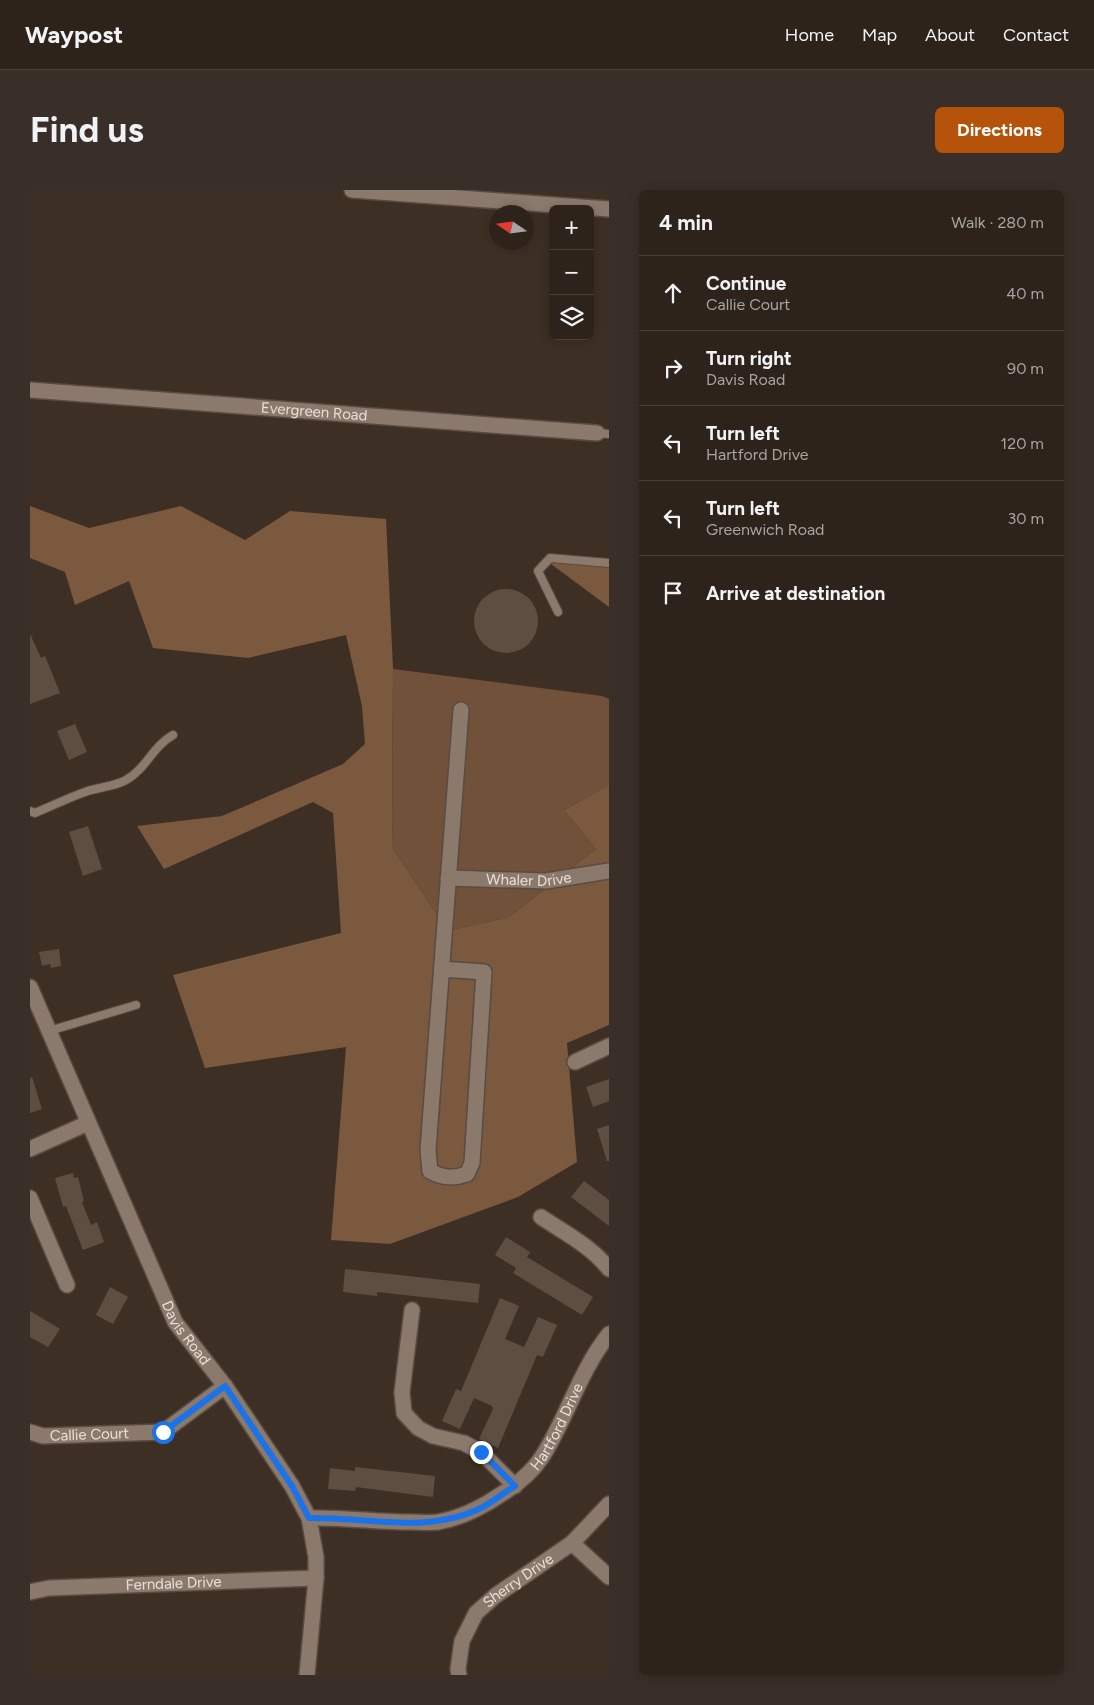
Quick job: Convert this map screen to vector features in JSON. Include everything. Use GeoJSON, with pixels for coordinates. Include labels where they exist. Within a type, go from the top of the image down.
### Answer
{"type":"FeatureCollection","features":[{"type":"Feature","properties":{"kind":"street"},"geometry":{"type":"LineString","coordinates":[[352,190],[609,209]]}},
{"type":"Feature","properties":{"kind":"street","name":"Evergreen Road"},"geometry":{"type":"LineString","coordinates":[[30,390],[603,434]]}},
{"type":"Feature","properties":{"kind":"street"},"geometry":{"type":"LineString","coordinates":[[442,969],[484,972],[472,1163],[466,1174],[457,1178],[440,1176],[430,1171],[428,1150],[461,710]]}},
{"type":"Feature","properties":{"kind":"street","name":"Whaler Drive"},"geometry":{"type":"LineString","coordinates":[[448,878],[546,881],[609,871]]}},
{"type":"Feature","properties":{"kind":"street","name":"Davis Road"},"geometry":{"type":"LineString","coordinates":[[30,987],[175,1322],[225,1386],[292,1486],[309,1518],[316,1556],[316,1578],[307,1675]]}},
{"type":"Feature","properties":{"kind":"street"},"geometry":{"type":"LineString","coordinates":[[575,1062],[609,1046]]}},
{"type":"Feature","properties":{"kind":"street"},"geometry":{"type":"LineString","coordinates":[[30,1149],[88,1123]]}},
{"type":"Feature","properties":{"kind":"street"},"geometry":{"type":"LineString","coordinates":[[30,1198],[67,1286]]}},
{"type":"Feature","properties":{"kind":"street"},"geometry":{"type":"LineString","coordinates":[[541,1217],[601,1258],[609,1269]]}},
{"type":"Feature","properties":{"kind":"street"},"geometry":{"type":"LineString","coordinates":[[412,1310],[402,1392],[404,1414],[418,1428],[433,1436],[464,1443],[481,1452],[515,1486]]}},
{"type":"Feature","properties":{"kind":"street","name":"Hartford Drive"},"geometry":{"type":"LineString","coordinates":[[309,1518],[336,1517],[399,1522],[436,1522],[481,1508],[515,1486],[541,1459],[581,1378],[609,1334]]}},
{"type":"Feature","properties":{"kind":"street","name":"Callie Court"},"geometry":{"type":"LineString","coordinates":[[30,1432],[43,1436],[163,1432],[225,1386]]}},
{"type":"Feature","properties":{"kind":"street","name":"Sherry Drive"},"geometry":{"type":"LineString","coordinates":[[459,1675],[458,1669],[462,1641],[476,1613],[495,1596],[572,1543],[609,1504]]}},
{"type":"Feature","properties":{"kind":"street"},"geometry":{"type":"LineString","coordinates":[[572,1543],[609,1577]]}},
{"type":"Feature","properties":{"kind":"street","name":"Ferndale Drive"},"geometry":{"type":"LineString","coordinates":[[30,1592],[49,1588],[316,1578]]}},
{"type":"Feature","properties":{"kind":"lane"},"geometry":{"type":"LineString","coordinates":[[558,612],[538,572],[550,558],[609,563]]}},
{"type":"Feature","properties":{"kind":"lane"},"geometry":{"type":"LineString","coordinates":[[30,811],[35,812],[86,791],[124,782],[138,773],[157,747],[173,735]]}},
{"type":"Feature","properties":{"kind":"lane"},"geometry":{"type":"LineString","coordinates":[[49,1031],[136,1005]]}},
{"type":"Feature","properties":{"kind":"shaded area"},"geometry":{"type":"Polygon","coordinates":[[[30,506],[89,528],[181,506],[245,540],[290,511],[386,519],[393,669],[392,847],[448,931],[509,917],[596,849],[564,810],[609,785],[609,1025],[567,1043],[577,1162],[518,1197],[390,1244],[331,1240],[346,1047],[205,1068],[173,975],[341,933],[333,813],[313,802],[164,869],[137,826],[222,816],[343,764],[365,744],[362,706],[346,635],[248,658],[153,648],[129,581],[75,605],[65,572],[30,558],[30,506]]]}},
{"type":"Feature","properties":{"kind":"shaded area"},"geometry":{"type":"Polygon","coordinates":[[[547,561],[609,566],[609,607],[547,561]]]}},
{"type":"Feature","properties":{"kind":"shaded area"},"geometry":{"type":"Polygon","coordinates":[[[393,669],[602,696],[609,699],[609,785],[564,810],[596,849],[509,917],[448,931],[392,847],[393,669]]]}},
{"type":"Feature","properties":{"kind":"building"},"geometry":{"type":"Polygon","coordinates":[[[500,589],[512,589],[529,598],[536,609],[538,621],[536,633],[529,644],[512,653],[500,653],[488,648],[479,639],[474,627],[474,615],[479,603],[488,594],[500,589]]]}},
{"type":"Feature","properties":{"kind":"building"},"geometry":{"type":"Polygon","coordinates":[[[30,634],[41,658],[45,656],[60,693],[30,704],[30,634]]]}},
{"type":"Feature","properties":{"kind":"building"},"geometry":{"type":"Polygon","coordinates":[[[75,724],[87,752],[69,760],[57,731],[75,724]]]}},
{"type":"Feature","properties":{"kind":"building"},"geometry":{"type":"Polygon","coordinates":[[[88,826],[102,869],[83,876],[69,832],[88,826]]]}},
{"type":"Feature","properties":{"kind":"building"},"geometry":{"type":"Polygon","coordinates":[[[59,949],[61,966],[51,968],[50,964],[42,966],[39,952],[59,949]]]}},
{"type":"Feature","properties":{"kind":"building"},"geometry":{"type":"Polygon","coordinates":[[[32,1077],[42,1109],[30,1113],[30,1078],[32,1077]]]}},
{"type":"Feature","properties":{"kind":"building"},"geometry":{"type":"Polygon","coordinates":[[[609,1079],[609,1101],[593,1107],[586,1087],[609,1079]]]}},
{"type":"Feature","properties":{"kind":"building"},"geometry":{"type":"Polygon","coordinates":[[[609,1125],[609,1161],[607,1161],[597,1129],[609,1125]]]}},
{"type":"Feature","properties":{"kind":"building"},"geometry":{"type":"Polygon","coordinates":[[[73,1173],[74,1178],[78,1177],[84,1201],[82,1202],[91,1225],[97,1222],[104,1242],[83,1250],[66,1206],[63,1207],[55,1178],[73,1173]]]}},
{"type":"Feature","properties":{"kind":"building"},"geometry":{"type":"Polygon","coordinates":[[[584,1181],[609,1200],[609,1226],[571,1197],[584,1181]]]}},
{"type":"Feature","properties":{"kind":"building"},"geometry":{"type":"Polygon","coordinates":[[[506,1237],[530,1252],[527,1257],[593,1297],[582,1315],[513,1273],[516,1268],[495,1255],[506,1237]]]}},
{"type":"Feature","properties":{"kind":"building"},"geometry":{"type":"Polygon","coordinates":[[[345,1269],[480,1284],[478,1303],[377,1292],[377,1296],[343,1292],[345,1269]]]}},
{"type":"Feature","properties":{"kind":"building"},"geometry":{"type":"Polygon","coordinates":[[[110,1287],[128,1297],[113,1324],[96,1315],[110,1287]]]}},
{"type":"Feature","properties":{"kind":"building"},"geometry":{"type":"Polygon","coordinates":[[[500,1298],[519,1306],[505,1339],[524,1347],[538,1317],[557,1325],[543,1357],[537,1355],[498,1448],[479,1439],[493,1409],[492,1406],[474,1398],[460,1429],[442,1421],[456,1389],[461,1391],[500,1298]]]}},
{"type":"Feature","properties":{"kind":"building"},"geometry":{"type":"Polygon","coordinates":[[[30,1311],[60,1329],[48,1347],[30,1337],[30,1311]]]}},
{"type":"Feature","properties":{"kind":"building"},"geometry":{"type":"Polygon","coordinates":[[[355,1467],[435,1476],[433,1497],[356,1487],[355,1491],[328,1489],[330,1468],[355,1471],[355,1467]]]}},
{"type":"Feature","properties":{"kind":"route"},"geometry":{"type":"LineString","coordinates":[[163,1432],[225,1386],[292,1486],[309,1518],[336,1517],[399,1522],[436,1522],[481,1508],[515,1486],[481,1452]]}}]}
